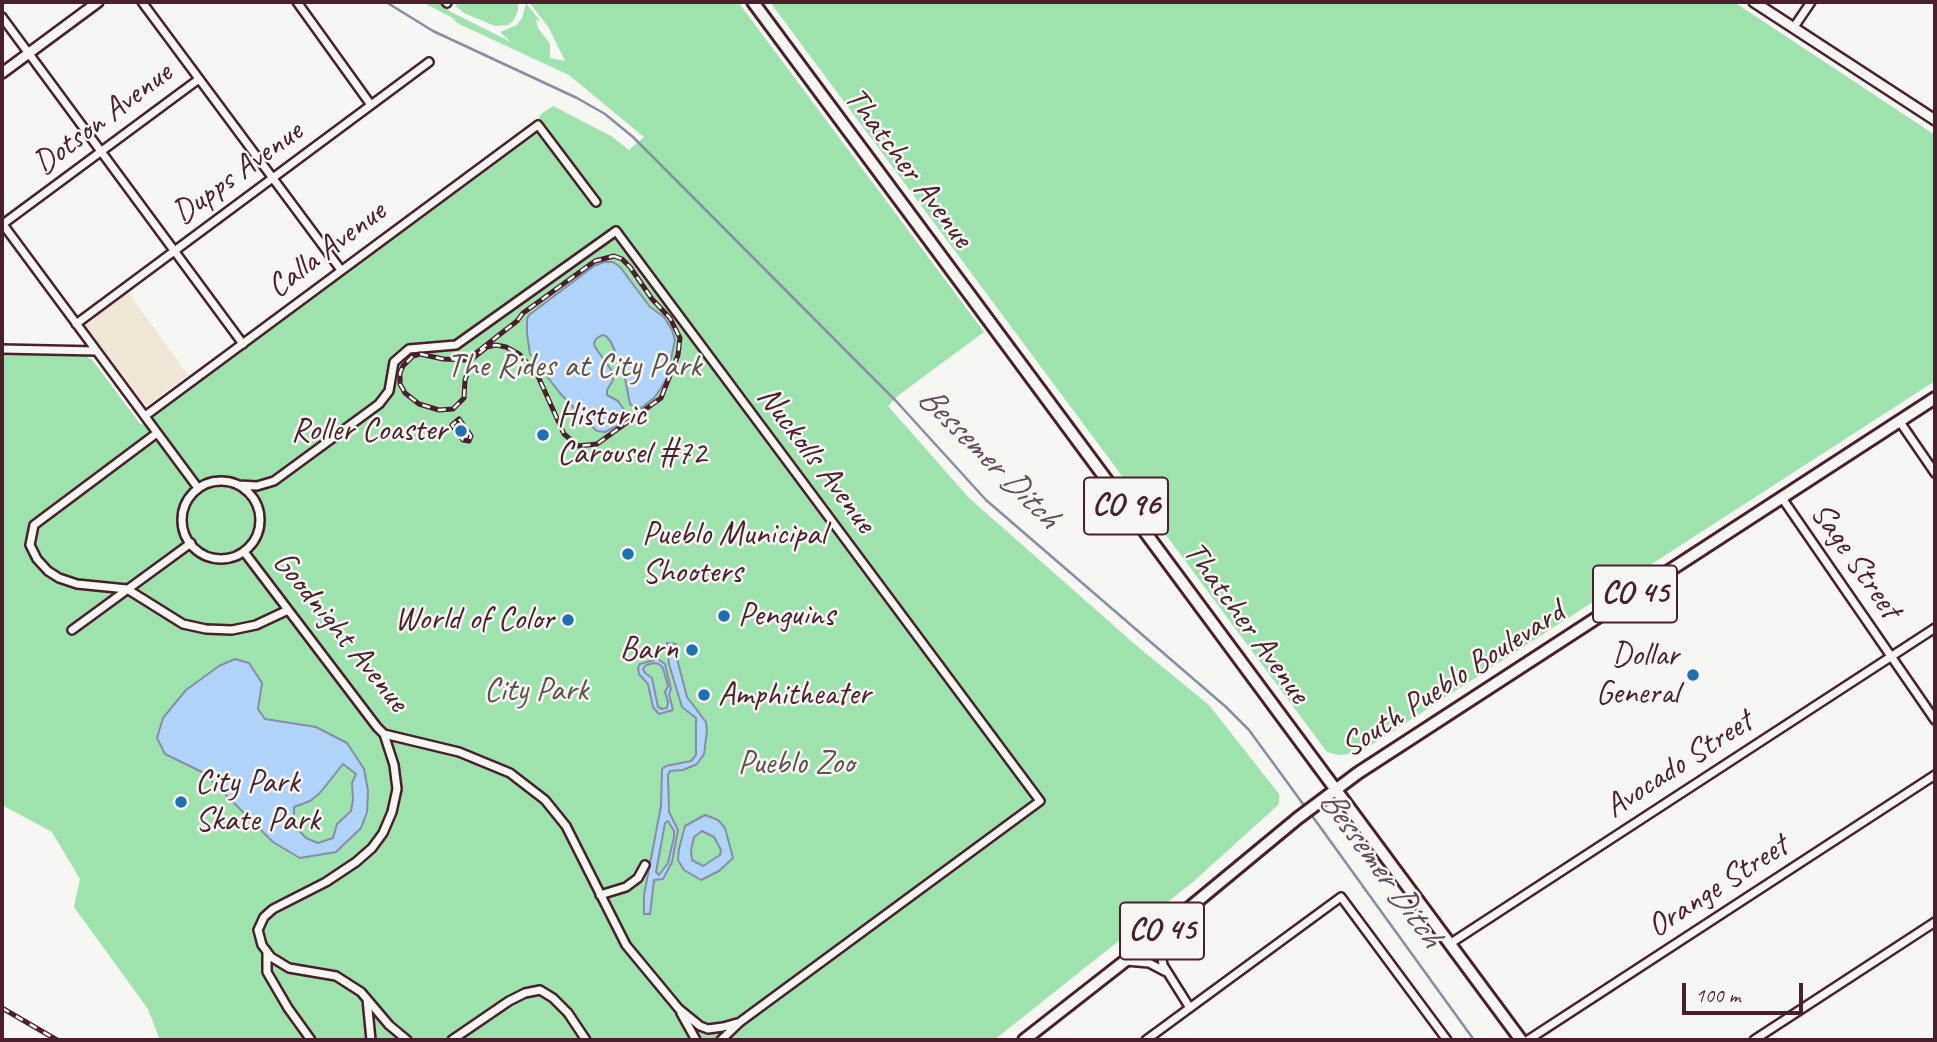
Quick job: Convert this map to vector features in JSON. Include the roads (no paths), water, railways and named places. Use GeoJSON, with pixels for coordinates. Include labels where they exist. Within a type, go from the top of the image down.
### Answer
{"type":"FeatureCollection","features":[{"type":"Feature","properties":{"kind":"main road","name":"Thatcher Avenue"},"geometry":{"type":"LineString","coordinates":[[752,2],[1521,1040]]}},
{"type":"Feature","properties":{"kind":"main road","name":"South Pueblo Boulevard"},"geometry":{"type":"LineString","coordinates":[[1024,1040],[1336,789],[1935,398]]}},
{"type":"Feature","properties":{"kind":"street"},"geometry":{"type":"LineString","coordinates":[[2,73],[98,2]]}},
{"type":"Feature","properties":{"kind":"street"},"geometry":{"type":"LineString","coordinates":[[142,2],[341,270]]}},
{"type":"Feature","properties":{"kind":"street"},"geometry":{"type":"LineString","coordinates":[[297,2],[371,105]]}},
{"type":"Feature","properties":{"kind":"street"},"geometry":{"type":"LineString","coordinates":[[1755,2],[1935,120]]}},
{"type":"Feature","properties":{"kind":"street"},"geometry":{"type":"LineString","coordinates":[[1794,27],[1811,2]]}},
{"type":"Feature","properties":{"kind":"street"},"geometry":{"type":"LineString","coordinates":[[2,17],[243,344]]}},
{"type":"Feature","properties":{"kind":"street","name":"Dupps Avenue"},"geometry":{"type":"LineString","coordinates":[[76,324],[429,62]]}},
{"type":"Feature","properties":{"kind":"street","name":"Dotson Avenue"},"geometry":{"type":"LineString","coordinates":[[2,223],[199,79]]}},
{"type":"Feature","properties":{"kind":"street","name":"Calla Avenue"},"geometry":{"type":"LineString","coordinates":[[145,416],[538,125],[596,202]]}},
{"type":"Feature","properties":{"kind":"street"},"geometry":{"type":"LineString","coordinates":[[2,223],[198,488]]}},
{"type":"Feature","properties":{"kind":"street","name":"Nuckolls Avenue"},"geometry":{"type":"LineString","coordinates":[[238,485],[257,486],[274,481],[379,404],[389,391],[394,362],[408,349],[456,345],[617,231],[1040,801],[740,1022]]}},
{"type":"Feature","properties":{"kind":"street"},"geometry":{"type":"LineString","coordinates":[[2,349],[96,351]]}},
{"type":"Feature","properties":{"kind":"street"},"geometry":{"type":"LineString","coordinates":[[1899,422],[1935,473]]}},
{"type":"Feature","properties":{"kind":"street"},"geometry":{"type":"LineString","coordinates":[[157,433],[34,525],[30,545],[37,559],[59,578],[77,584],[127,589],[183,624],[206,629],[232,630],[256,625],[288,610]]}},
{"type":"Feature","properties":{"kind":"street"},"geometry":{"type":"LineString","coordinates":[[219,480],[238,485],[253,499],[260,523],[252,545],[245,553],[228,559],[206,556],[191,543],[183,527],[183,513],[190,497],[198,488],[219,480]]}},
{"type":"Feature","properties":{"kind":"street","name":"Sage Street"},"geometry":{"type":"LineString","coordinates":[[1782,498],[1935,720]]}},
{"type":"Feature","properties":{"kind":"street"},"geometry":{"type":"LineString","coordinates":[[72,630],[191,543]]}},
{"type":"Feature","properties":{"kind":"street","name":"Goodnight Avenue"},"geometry":{"type":"LineString","coordinates":[[245,553],[384,734],[459,752],[510,773],[545,800],[566,826],[626,945],[680,1009],[700,1026],[708,1029],[740,1022]]}},
{"type":"Feature","properties":{"kind":"street","name":"Avocado Street"},"geometry":{"type":"LineString","coordinates":[[1451,943],[1935,628]]}},
{"type":"Feature","properties":{"kind":"street"},"geometry":{"type":"LineString","coordinates":[[384,734],[394,765],[397,789],[392,812],[383,833],[372,848],[356,862],[326,882],[273,909],[264,917],[258,930],[262,945],[271,957],[289,968],[336,976],[361,992],[389,1025],[407,1040]]}},
{"type":"Feature","properties":{"kind":"street","name":"Orange Street"},"geometry":{"type":"LineString","coordinates":[[1528,1040],[1935,775]]}},
{"type":"Feature","properties":{"kind":"street"},"geometry":{"type":"LineString","coordinates":[[600,895],[626,887],[638,878],[645,865]]}},
{"type":"Feature","properties":{"kind":"street"},"geometry":{"type":"LineString","coordinates":[[1146,1040],[1341,897],[1447,1040]]}},
{"type":"Feature","properties":{"kind":"street"},"geometry":{"type":"LineString","coordinates":[[1754,1040],[1935,922]]}},
{"type":"Feature","properties":{"kind":"street"},"geometry":{"type":"LineString","coordinates":[[1169,925],[1161,953],[1167,974],[1190,1008]]}},
{"type":"Feature","properties":{"kind":"street"},"geometry":{"type":"LineString","coordinates":[[267,952],[267,972],[311,1040]]}},
{"type":"Feature","properties":{"kind":"street"},"geometry":{"type":"LineString","coordinates":[[1125,961],[1154,964],[1167,974]]}},
{"type":"Feature","properties":{"kind":"street"},"geometry":{"type":"LineString","coordinates":[[452,1040],[509,1001],[525,993],[540,990],[568,1013],[586,1040]]}},
{"type":"Feature","properties":{"kind":"street"},"geometry":{"type":"LineString","coordinates":[[366,998],[371,1040]]}},
{"type":"Feature","properties":{"kind":"street"},"geometry":{"type":"LineString","coordinates":[[680,1009],[696,1040]]}},
{"type":"Feature","properties":{"kind":"street"},"geometry":{"type":"LineString","coordinates":[[721,1040],[740,1022]]}},
{"type":"Feature","properties":{"kind":"water"},"geometry":{"type":"Polygon","coordinates":[[[613,262],[620,267],[650,307],[664,317],[675,340],[667,378],[654,398],[641,408],[635,408],[630,404],[624,373],[611,342],[602,335],[596,339],[595,347],[612,371],[613,380],[607,395],[618,401],[627,414],[619,425],[605,432],[597,431],[559,392],[530,354],[527,334],[529,315],[594,266],[613,262]]]}},
{"type":"Feature","properties":{"kind":"water"},"geometry":{"type":"Polygon","coordinates":[[[667,643],[676,644],[687,697],[706,722],[707,731],[704,754],[697,764],[683,770],[670,771],[668,775],[669,812],[678,830],[672,862],[663,879],[654,880],[650,914],[644,914],[644,895],[661,806],[662,769],[691,761],[696,755],[696,718],[682,707],[669,664],[667,643]],[[668,821],[665,823],[656,872],[659,875],[668,863],[674,831],[668,821]]]}},
{"type":"Feature","properties":{"kind":"water"},"geometry":{"type":"Polygon","coordinates":[[[235,659],[249,663],[262,683],[258,709],[265,719],[316,727],[347,743],[364,769],[368,791],[367,812],[361,828],[336,852],[300,858],[273,842],[204,773],[165,754],[157,738],[163,718],[186,690],[219,666],[235,659]],[[343,764],[319,794],[294,807],[294,825],[306,838],[318,843],[333,838],[337,824],[351,811],[352,783],[356,774],[343,764]]]}},
{"type":"Feature","properties":{"kind":"water"},"geometry":{"type":"Polygon","coordinates":[[[658,659],[665,664],[673,710],[659,714],[653,707],[648,684],[639,674],[640,664],[658,659]],[[659,664],[646,665],[643,669],[652,678],[658,707],[662,709],[667,708],[665,692],[668,686],[663,668],[659,664]]]}},
{"type":"Feature","properties":{"kind":"water"},"geometry":{"type":"Polygon","coordinates":[[[705,815],[718,820],[725,828],[733,858],[719,871],[701,880],[684,870],[678,860],[685,826],[705,815]],[[702,831],[694,837],[692,860],[703,866],[720,855],[721,850],[714,837],[702,831]]]}},
{"type":"Feature","properties":{"kind":"waterway","name":"Bessemer Ditch"},"geometry":{"type":"LineString","coordinates":[[386,2],[433,31],[577,98],[605,114],[633,137],[896,401],[986,500],[1226,707],[1249,730],[1306,808]]}},
{"type":"Feature","properties":{"kind":"waterway","name":"Bessemer Ditch"},"geometry":{"type":"LineString","coordinates":[[1310,813],[1474,1040]]}},
{"type":"Feature","properties":{"kind":"railway"},"geometry":{"type":"LineString","coordinates":[[614,256],[630,267],[652,299],[670,318],[680,338],[678,355],[661,398],[597,444],[578,446],[564,434],[537,374],[519,354],[506,347],[487,347],[472,359],[465,380],[464,398],[453,409],[439,410],[419,404],[405,393],[400,384],[400,373],[413,356],[420,354],[467,360],[517,321],[523,313],[595,261],[614,256]]}},
{"type":"Feature","properties":{"kind":"railway"},"geometry":{"type":"LineString","coordinates":[[459,419],[471,436],[469,441],[463,440],[452,425],[459,419]]}},
{"type":"Feature","properties":{"kind":"railway"},"geometry":{"type":"LineString","coordinates":[[2,1008],[57,1040]]}},
{"type":"Feature","properties":{"kind":"place","name":"Roller Coaster"},"geometry":{"type":"Point","coordinates":[461,431]}},
{"type":"Feature","properties":{"kind":"place","name":"Historic Carousel #72"},"geometry":{"type":"Point","coordinates":[543,435]}},
{"type":"Feature","properties":{"kind":"place","name":"Pueblo Municipal Shooters"},"geometry":{"type":"Point","coordinates":[628,554]}},
{"type":"Feature","properties":{"kind":"place","name":"Penguins"},"geometry":{"type":"Point","coordinates":[724,616]}},
{"type":"Feature","properties":{"kind":"place","name":"World of Color"},"geometry":{"type":"Point","coordinates":[568,620]}},
{"type":"Feature","properties":{"kind":"place","name":"Barn"},"geometry":{"type":"Point","coordinates":[692,650]}},
{"type":"Feature","properties":{"kind":"place","name":"Dollar General"},"geometry":{"type":"Point","coordinates":[1693,675]}},
{"type":"Feature","properties":{"kind":"place","name":"Amphitheater"},"geometry":{"type":"Point","coordinates":[704,695]}},
{"type":"Feature","properties":{"kind":"place","name":"City Park Skate Park"},"geometry":{"type":"Point","coordinates":[181,802]}},
{"type":"Feature","properties":{"kind":"park label","name":"The Rides at City Park"},"geometry":{"type":"Point","coordinates":[574,367]}},
{"type":"Feature","properties":{"kind":"park label","name":"City Park"},"geometry":{"type":"Point","coordinates":[536,691]}},
{"type":"Feature","properties":{"kind":"park label","name":"Pueblo Zoo"},"geometry":{"type":"Point","coordinates":[796,764]}}]}
